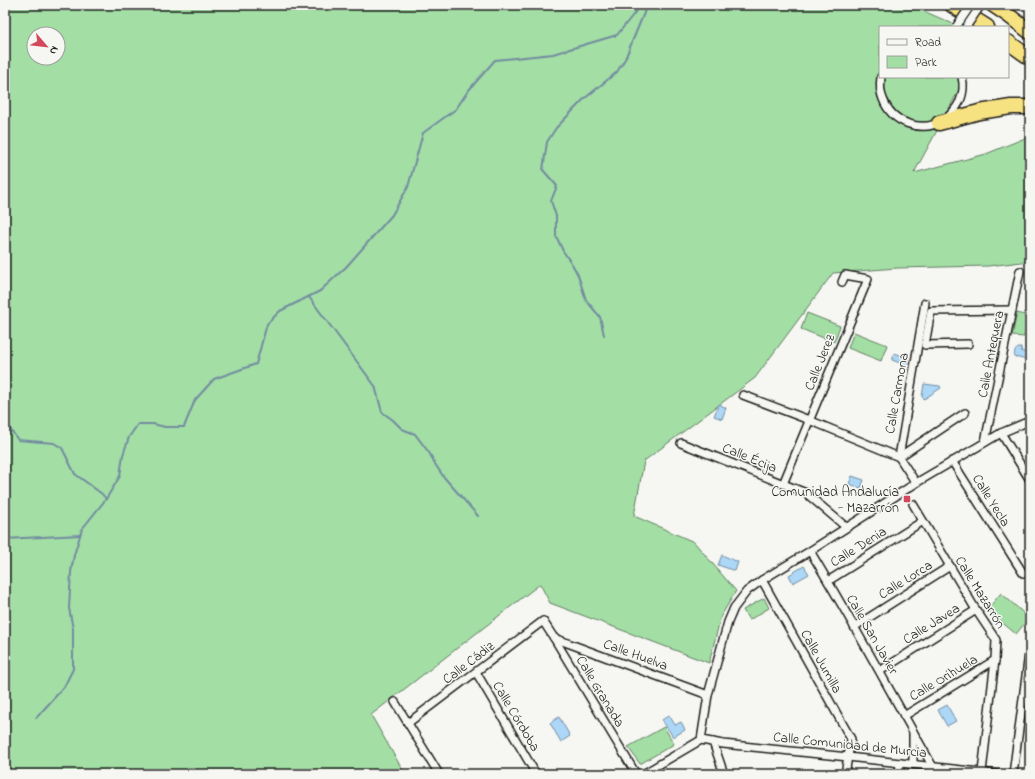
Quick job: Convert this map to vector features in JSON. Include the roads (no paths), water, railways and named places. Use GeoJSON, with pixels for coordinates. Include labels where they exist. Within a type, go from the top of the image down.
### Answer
{"type":"FeatureCollection","features":[{"type":"Feature","properties":{"kind":"highway"},"geometry":{"type":"LineString","coordinates":[[952,5],[985,26]]}},
{"type":"Feature","properties":{"kind":"highway"},"geometry":{"type":"LineString","coordinates":[[993,5],[1030,32]]}},
{"type":"Feature","properties":{"kind":"highway"},"geometry":{"type":"LineString","coordinates":[[1009,43],[1030,58]]}},
{"type":"Feature","properties":{"kind":"highway"},"geometry":{"type":"LineString","coordinates":[[939,123],[979,112],[1011,107],[1030,107]]}},
{"type":"Feature","properties":{"kind":"street"},"geometry":{"type":"LineString","coordinates":[[957,26],[971,5]]}},
{"type":"Feature","properties":{"kind":"street"},"geometry":{"type":"LineString","coordinates":[[967,26],[981,5]]}},
{"type":"Feature","properties":{"kind":"street"},"geometry":{"type":"LineString","coordinates":[[881,78],[880,86],[882,97],[887,108],[895,117],[904,123],[916,126],[928,126],[939,123],[949,117],[957,107],[962,94],[962,78]]}},
{"type":"Feature","properties":{"kind":"street","name":"Calle Antequera"},"geometry":{"type":"LineString","coordinates":[[985,442],[1020,271]]}},
{"type":"Feature","properties":{"kind":"street","name":"Calle Jerez"},"geometry":{"type":"LineString","coordinates":[[783,484],[868,278],[845,275],[842,282]]}},
{"type":"Feature","properties":{"kind":"street","name":"Calle Carmona"},"geometry":{"type":"LineString","coordinates":[[899,457],[925,303]]}},
{"type":"Feature","properties":{"kind":"street"},"geometry":{"type":"LineString","coordinates":[[968,344],[925,345],[931,311],[1012,310]]}},
{"type":"Feature","properties":{"kind":"street"},"geometry":{"type":"LineString","coordinates":[[743,395],[899,457],[916,482]]}},
{"type":"Feature","properties":{"kind":"street"},"geometry":{"type":"LineString","coordinates":[[899,457],[965,413]]}},
{"type":"Feature","properties":{"kind":"street"},"geometry":{"type":"LineString","coordinates":[[643,774],[701,740],[708,695],[728,622],[734,608],[747,591],[916,482],[1001,433],[1030,422]]}},
{"type":"Feature","properties":{"kind":"street"},"geometry":{"type":"LineString","coordinates":[[1001,433],[1030,480]]}},
{"type":"Feature","properties":{"kind":"street","name":"Calle Écija"},"geometry":{"type":"LineString","coordinates":[[681,443],[806,493],[846,527]]}},
{"type":"Feature","properties":{"kind":"street","name":"Calle Yecla"},"geometry":{"type":"LineString","coordinates":[[952,461],[1023,573]]}},
{"type":"Feature","properties":{"kind":"street","name":"Calle Mazarrón"},"geometry":{"type":"LineString","coordinates":[[913,504],[976,610],[996,640],[982,772]]}},
{"type":"Feature","properties":{"kind":"street","name":"Calle Denia"},"geometry":{"type":"LineString","coordinates":[[828,581],[922,521]]}},
{"type":"Feature","properties":{"kind":"street","name":"Calle San Javier"},"geometry":{"type":"LineString","coordinates":[[810,551],[934,767]]}},
{"type":"Feature","properties":{"kind":"street","name":"Calle Lorca"},"geometry":{"type":"LineString","coordinates":[[854,626],[950,566]]}},
{"type":"Feature","properties":{"kind":"street","name":"Calle Jumilla"},"geometry":{"type":"LineString","coordinates":[[762,580],[851,740],[845,774]]}},
{"type":"Feature","properties":{"kind":"street","name":"Calle Javea"},"geometry":{"type":"LineString","coordinates":[[880,671],[976,610]]}},
{"type":"Feature","properties":{"kind":"street","name":"Calle Granada"},"geometry":{"type":"LineString","coordinates":[[543,622],[636,774]]}},
{"type":"Feature","properties":{"kind":"street","name":"Calle Cádiz"},"geometry":{"type":"LineString","coordinates":[[408,723],[543,622]]}},
{"type":"Feature","properties":{"kind":"street","name":"Calle Huelva"},"geometry":{"type":"LineString","coordinates":[[554,638],[708,695]]}},
{"type":"Feature","properties":{"kind":"street"},"geometry":{"type":"LineString","coordinates":[[1013,774],[1030,646]]}},
{"type":"Feature","properties":{"kind":"street","name":"Calle Orihuela"},"geometry":{"type":"LineString","coordinates":[[904,716],[995,660]]}},
{"type":"Feature","properties":{"kind":"street","name":"Calle Córdoba"},"geometry":{"type":"LineString","coordinates":[[476,672],[536,774]]}},
{"type":"Feature","properties":{"kind":"street"},"geometry":{"type":"LineString","coordinates":[[395,702],[439,774]]}},
{"type":"Feature","properties":{"kind":"street"},"geometry":{"type":"LineString","coordinates":[[913,731],[913,764]]}},
{"type":"Feature","properties":{"kind":"street","name":"Calle Comunidad de Murcia"},"geometry":{"type":"LineString","coordinates":[[701,740],[997,774]]}},
{"type":"Feature","properties":{"kind":"street"},"geometry":{"type":"LineString","coordinates":[[713,742],[724,774]]}},
{"type":"Feature","properties":{"kind":"street"},"geometry":{"type":"LineString","coordinates":[[899,774],[900,763]]}},
{"type":"Feature","properties":{"kind":"water"},"geometry":{"type":"Polygon","coordinates":[[[1030,340],[1030,361],[1015,357],[1014,354],[1016,349],[1021,348],[1022,352],[1024,352],[1030,340]]]}},
{"type":"Feature","properties":{"kind":"water"},"geometry":{"type":"Polygon","coordinates":[[[895,353],[909,359],[907,366],[892,360],[895,353]]]}},
{"type":"Feature","properties":{"kind":"water"},"geometry":{"type":"Polygon","coordinates":[[[924,384],[940,386],[941,388],[924,399],[922,397],[924,384]]]}},
{"type":"Feature","properties":{"kind":"water"},"geometry":{"type":"Polygon","coordinates":[[[719,404],[726,408],[722,419],[714,416],[719,404]]]}},
{"type":"Feature","properties":{"kind":"water"},"geometry":{"type":"Polygon","coordinates":[[[852,476],[864,480],[861,488],[849,484],[852,476]]]}},
{"type":"Feature","properties":{"kind":"water"},"geometry":{"type":"Polygon","coordinates":[[[722,555],[738,562],[735,571],[718,565],[722,555]]]}},
{"type":"Feature","properties":{"kind":"water"},"geometry":{"type":"Polygon","coordinates":[[[804,566],[809,574],[793,583],[789,575],[804,566]]]}},
{"type":"Feature","properties":{"kind":"water"},"geometry":{"type":"Polygon","coordinates":[[[947,705],[956,721],[947,726],[938,710],[947,705]]]}},
{"type":"Feature","properties":{"kind":"water"},"geometry":{"type":"Polygon","coordinates":[[[669,715],[675,725],[681,722],[685,730],[673,737],[662,720],[669,715]]]}},
{"type":"Feature","properties":{"kind":"water"},"geometry":{"type":"Polygon","coordinates":[[[559,717],[570,736],[561,742],[550,723],[559,717]]]}},
{"type":"Feature","properties":{"kind":"waterway"},"geometry":{"type":"LineString","coordinates":[[36,718],[64,687],[73,669],[73,629],[69,608],[71,572],[74,555],[82,529],[106,499],[120,476],[123,455],[129,437],[138,424],[153,424],[165,427],[184,427],[195,400],[214,379],[256,364],[267,324],[280,311],[320,291],[346,267],[392,215],[408,187],[423,133],[456,109],[468,91],[495,60],[553,54],[617,35],[641,5]]}},
{"type":"Feature","properties":{"kind":"waterway"},"geometry":{"type":"LineString","coordinates":[[604,335],[600,317],[586,300],[578,275],[563,251],[556,236],[556,216],[551,201],[557,186],[543,170],[547,142],[556,128],[584,99],[617,72],[625,59],[646,5]]}},
{"type":"Feature","properties":{"kind":"waterway"},"geometry":{"type":"LineString","coordinates":[[309,297],[375,386],[382,412],[402,429],[415,434],[430,454],[443,476],[478,516]]}},
{"type":"Feature","properties":{"kind":"waterway"},"geometry":{"type":"LineString","coordinates":[[5,419],[18,440],[54,443],[62,448],[75,474],[102,494],[106,499]]}},
{"type":"Feature","properties":{"kind":"waterway"},"geometry":{"type":"LineString","coordinates":[[5,539],[80,535]]}},
{"type":"Feature","properties":{"kind":"place","name":"Comunidad Andalucía - Mazarrón"},"geometry":{"type":"Point","coordinates":[907,499]}}]}
